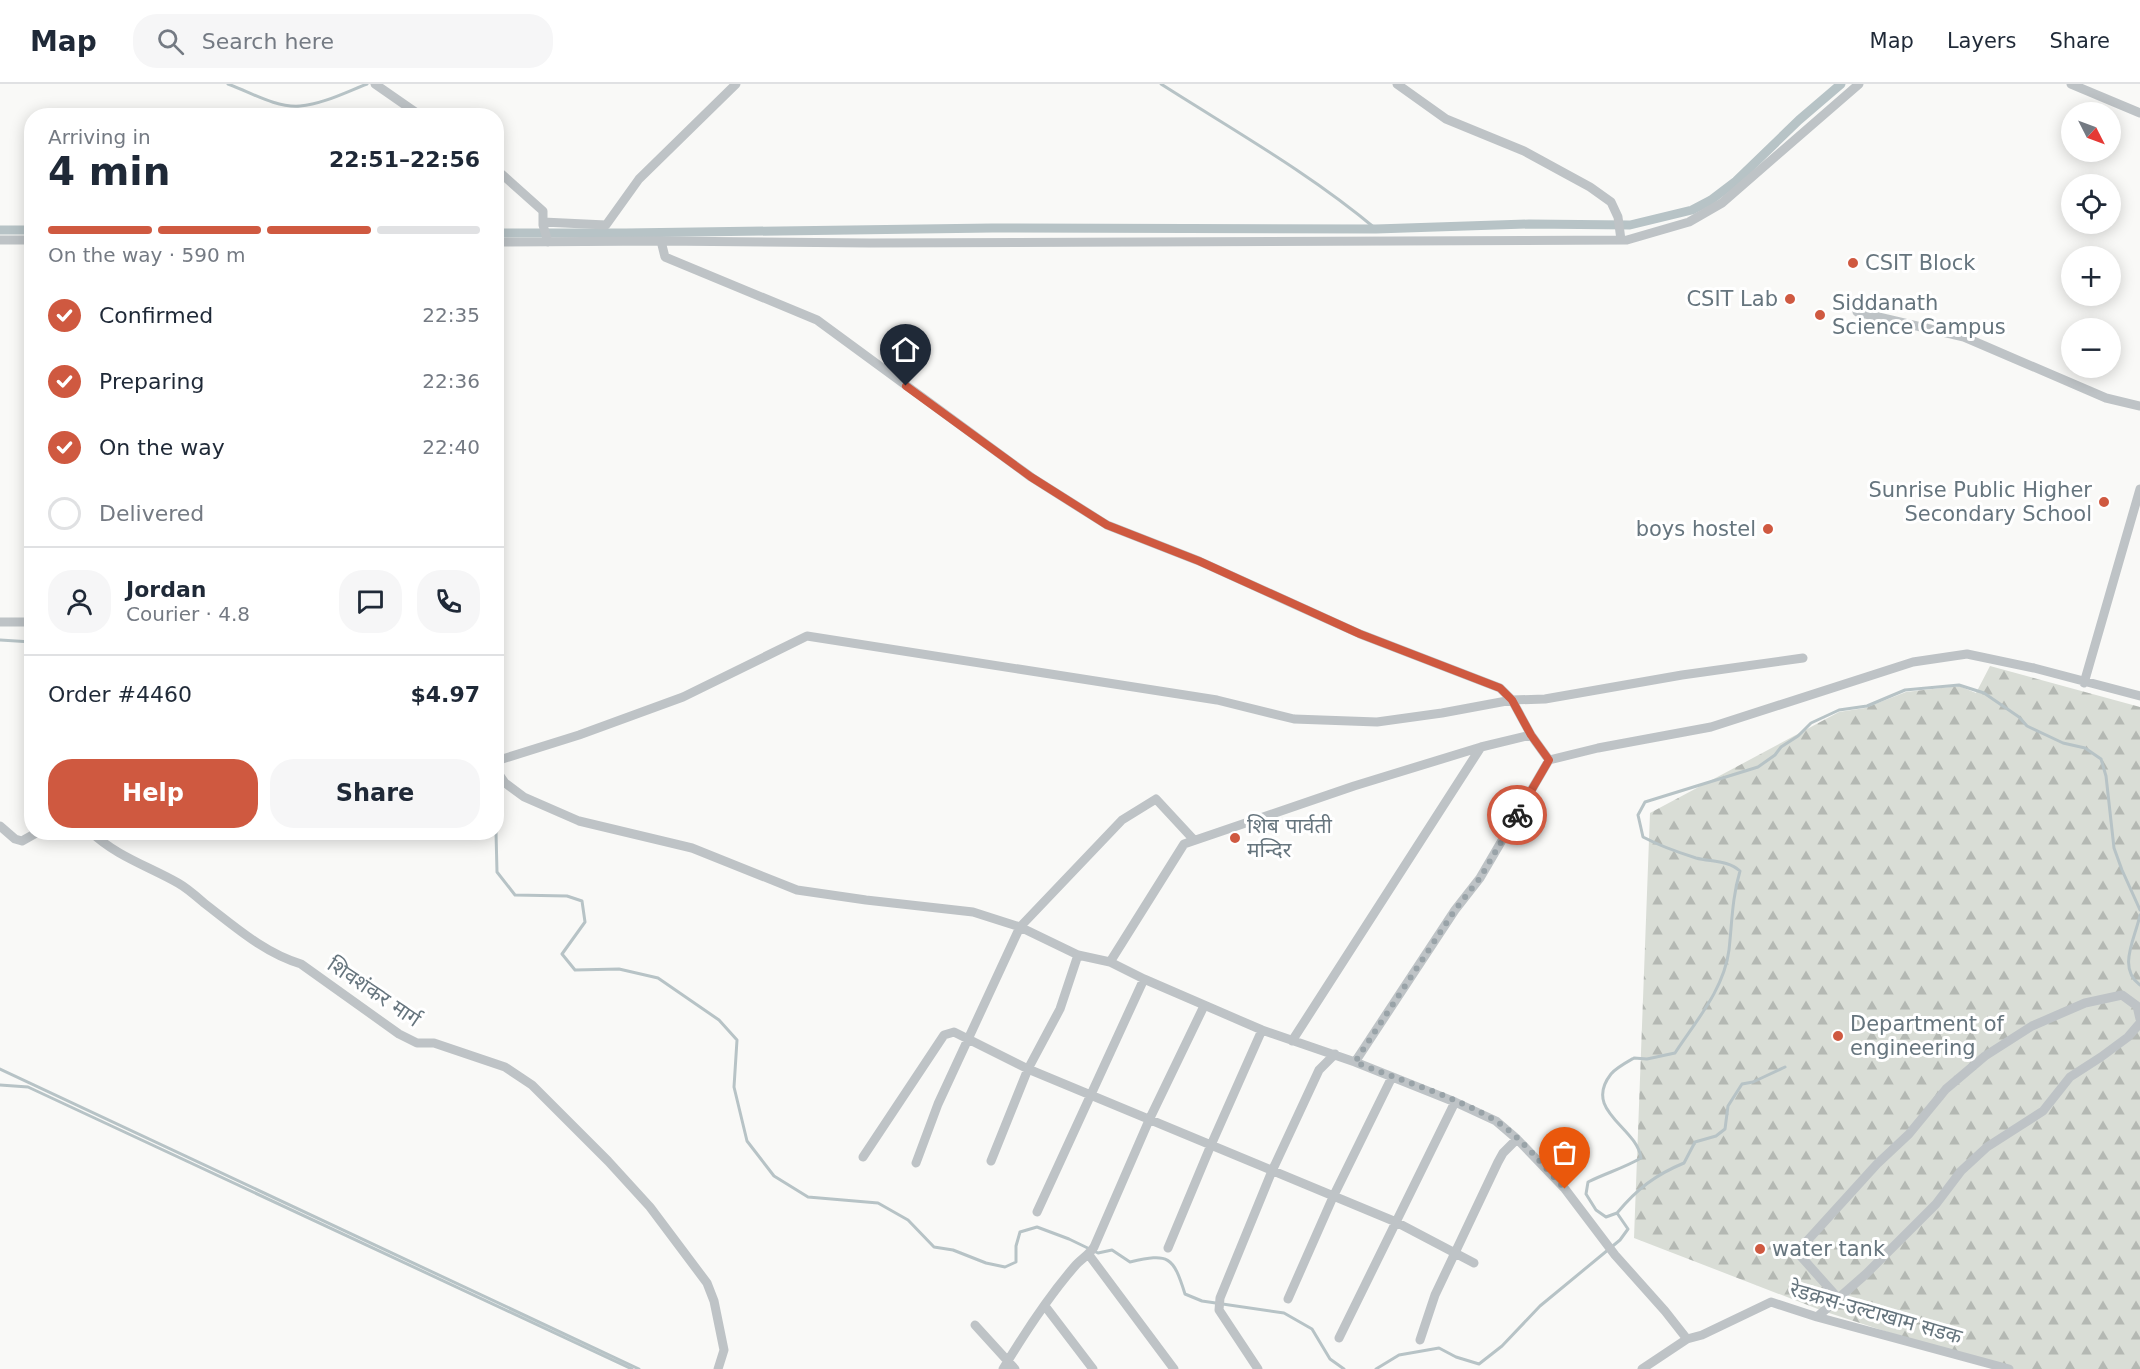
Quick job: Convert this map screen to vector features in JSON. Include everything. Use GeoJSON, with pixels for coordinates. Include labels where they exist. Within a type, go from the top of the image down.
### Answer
{"type":"FeatureCollection","features":[{"type":"Feature","properties":{"kind":"street"},"geometry":{"type":"LineString","coordinates":[[543,224],[606,225],[639,179],[736,84]]}},
{"type":"Feature","properties":{"kind":"street"},"geometry":{"type":"LineString","coordinates":[[1397,84],[1446,119],[1524,151],[1590,187],[1611,202],[1619,222],[1620,237]]}},
{"type":"Feature","properties":{"kind":"street"},"geometry":{"type":"LineString","coordinates":[[504,242],[547,239],[882,243],[1620,237],[1627,240],[1689,222],[1722,204],[1859,84]]}},
{"type":"Feature","properties":{"kind":"street"},"geometry":{"type":"LineString","coordinates":[[2071,84],[2140,113]]}},
{"type":"Feature","properties":{"kind":"street"},"geometry":{"type":"LineString","coordinates":[[376,85],[410,108]]}},
{"type":"Feature","properties":{"kind":"street"},"geometry":{"type":"LineString","coordinates":[[504,176],[543,211],[543,224],[547,239]]}},
{"type":"Feature","properties":{"kind":"street"},"geometry":{"type":"LineString","coordinates":[[0,240],[24,240]]}},
{"type":"Feature","properties":{"kind":"street"},"geometry":{"type":"LineString","coordinates":[[661,241],[665,257],[817,320],[1031,477],[1107,525],[1199,561],[1360,634],[1500,688],[1512,700],[1531,735],[1549,760]]}},
{"type":"Feature","properties":{"kind":"street"},"geometry":{"type":"LineString","coordinates":[[1857,312],[1964,337],[2106,398],[2140,406]]}},
{"type":"Feature","properties":{"kind":"street"},"geometry":{"type":"LineString","coordinates":[[2084,683],[2140,489]]}},
{"type":"Feature","properties":{"kind":"street"},"geometry":{"type":"LineString","coordinates":[[0,622],[24,622]]}},
{"type":"Feature","properties":{"kind":"street"},"geometry":{"type":"LineString","coordinates":[[504,758],[579,735],[682,697],[807,636],[1217,700],[1294,719],[1377,722],[1512,700],[1545,699],[1682,675],[1803,658]]}},
{"type":"Feature","properties":{"kind":"street"},"geometry":{"type":"LineString","coordinates":[[1355,1062],[1455,910],[1480,878],[1549,760],[1598,748],[1711,727],[1913,662],[1967,654],[2034,668],[2140,696]]}},
{"type":"Feature","properties":{"kind":"street"},"geometry":{"type":"LineString","coordinates":[[1110,962],[1184,844],[1354,786],[1481,747],[1531,735]]}},
{"type":"Feature","properties":{"kind":"street"},"geometry":{"type":"LineString","coordinates":[[1292,1041],[1481,747]]}},
{"type":"Feature","properties":{"kind":"street"},"geometry":{"type":"LineString","coordinates":[[504,782],[524,797],[579,821],[692,848],[797,890],[973,912],[1020,927],[1078,955],[1110,962],[1262,1030],[1335,1054],[1496,1121],[1517,1139],[1565,1189],[1615,1255],[1687,1339]]}},
{"type":"Feature","properties":{"kind":"street"},"geometry":{"type":"LineString","coordinates":[[916,1163],[938,1104],[1020,927],[1122,820],[1156,799],[1194,840]]}},
{"type":"Feature","properties":{"kind":"street"},"geometry":{"type":"LineString","coordinates":[[0,826],[15,839],[24,840]]}},
{"type":"Feature","properties":{"kind":"street","name":"शिवशंकर मार्ग"},"geometry":{"type":"LineString","coordinates":[[99,840],[121,855],[180,884],[257,943],[285,959],[301,964],[399,1034],[417,1043],[434,1043],[505,1067],[532,1085],[650,1207],[707,1283],[714,1301],[724,1350],[718,1369]]}},
{"type":"Feature","properties":{"kind":"street"},"geometry":{"type":"LineString","coordinates":[[991,1161],[1028,1069],[1060,1009],[1078,955]]}},
{"type":"Feature","properties":{"kind":"street"},"geometry":{"type":"LineString","coordinates":[[1037,1212],[1144,979]]}},
{"type":"Feature","properties":{"kind":"street"},"geometry":{"type":"LineString","coordinates":[[1817,1317],[1866,1274],[1936,1204],[1961,1171],[1987,1147],[2043,1111],[2070,1077],[2119,1044],[2140,1021],[2137,1006],[2122,995],[2085,1003],[2032,1026],[1985,1056],[1946,1089],[1909,1134],[1877,1164],[1797,1252],[1838,1298]]}},
{"type":"Feature","properties":{"kind":"street"},"geometry":{"type":"LineString","coordinates":[[1006,1365],[1076,1264],[1092,1251],[1150,1118],[1204,1006]]}},
{"type":"Feature","properties":{"kind":"street"},"geometry":{"type":"LineString","coordinates":[[1168,1248],[1210,1145],[1262,1030]]}},
{"type":"Feature","properties":{"kind":"street"},"geometry":{"type":"LineString","coordinates":[[863,1157],[945,1035],[954,1032],[1028,1069],[1396,1222],[1474,1263]]}},
{"type":"Feature","properties":{"kind":"street"},"geometry":{"type":"LineString","coordinates":[[1258,1369],[1219,1310],[1220,1298],[1272,1171],[1319,1070],[1335,1054]]}},
{"type":"Feature","properties":{"kind":"street"},"geometry":{"type":"LineString","coordinates":[[1288,1299],[1333,1197],[1392,1077]]}},
{"type":"Feature","properties":{"kind":"street"},"geometry":{"type":"LineString","coordinates":[[1339,1338],[1455,1102]]}},
{"type":"Feature","properties":{"kind":"street"},"geometry":{"type":"LineString","coordinates":[[1420,1340],[1435,1295],[1498,1162],[1503,1153],[1517,1139]]}},
{"type":"Feature","properties":{"kind":"street"},"geometry":{"type":"LineString","coordinates":[[1092,1251],[1174,1369]]}},
{"type":"Feature","properties":{"kind":"street","name":"रेडक्रस-उल्टाखाम सडक"},"geometry":{"type":"LineString","coordinates":[[1642,1369],[1687,1339],[1702,1335],[1771,1302],[1817,1317],[2009,1369]]}},
{"type":"Feature","properties":{"kind":"street"},"geometry":{"type":"LineString","coordinates":[[1045,1306],[1093,1369]]}},
{"type":"Feature","properties":{"kind":"street"},"geometry":{"type":"LineString","coordinates":[[975,1325],[1006,1365],[1015,1369]]}},
{"type":"Feature","properties":{"kind":"green space"},"geometry":{"type":"Polygon","coordinates":[[[1990,666],[2140,707],[2140,1369],[2001,1369],[1823,1311],[1634,1238],[1650,813],[1839,712],[1865,708],[1906,692],[1959,686],[1976,693],[1990,666]]]}},
{"type":"Feature","properties":{"kind":"waterway"},"geometry":{"type":"LineString","coordinates":[[228,84],[272,102],[291,106],[309,105],[367,84]]}},
{"type":"Feature","properties":{"kind":"waterway"},"geometry":{"type":"LineString","coordinates":[[1161,84],[1298,171],[1376,229]]}},
{"type":"Feature","properties":{"kind":"waterway"},"geometry":{"type":"LineString","coordinates":[[504,233],[992,228],[1376,229],[1529,224],[1630,225],[1692,210],[1711,200],[1736,181],[1799,120],[1841,84]]}},
{"type":"Feature","properties":{"kind":"waterway"},"geometry":{"type":"LineString","coordinates":[[0,230],[24,230]]}},
{"type":"Feature","properties":{"kind":"waterway"},"geometry":{"type":"LineString","coordinates":[[0,640],[24,642]]}},
{"type":"Feature","properties":{"kind":"waterway"},"geometry":{"type":"LineString","coordinates":[[1376,1369],[1399,1355],[1439,1348],[1456,1357],[1479,1364],[1502,1346],[1540,1306],[1620,1240],[1628,1229],[1617,1213],[1606,1217],[1596,1210],[1586,1194],[1588,1182],[1641,1158],[1631,1137],[1607,1109],[1603,1098],[1604,1087],[1613,1072],[1634,1058],[1647,1059],[1675,1053],[1708,1004],[1726,964],[1740,871],[1725,863],[1696,858],[1643,837],[1638,815],[1645,802],[1758,767],[1811,723],[1839,710],[1867,706],[1905,690],[1959,685],[1984,693],[2019,717],[2027,726],[2063,743],[2085,748],[2101,759],[2106,776],[2114,848],[2140,910]]}},
{"type":"Feature","properties":{"kind":"waterway"},"geometry":{"type":"LineString","coordinates":[[496,840],[497,872],[515,895],[567,896],[582,901],[585,922],[562,954],[575,970],[619,969],[658,978],[719,1020],[737,1040],[734,1087],[747,1141],[774,1176],[808,1197],[878,1203],[908,1220],[934,1247],[953,1250],[986,1263],[1005,1267],[1016,1262],[1016,1246],[1020,1232],[1037,1227],[1098,1253],[1112,1250],[1130,1262],[1153,1258],[1168,1260],[1177,1272],[1185,1294],[1202,1301],[1284,1313],[1312,1329],[1330,1359],[1344,1369]]}},
{"type":"Feature","properties":{"kind":"waterway"},"geometry":{"type":"LineString","coordinates":[[2140,915],[2129,962],[2133,978],[2140,985]]}},
{"type":"Feature","properties":{"kind":"waterway"},"geometry":{"type":"LineString","coordinates":[[1617,1213],[1647,1183],[1684,1163],[1695,1142],[1716,1136],[1725,1129],[1728,1106],[1742,1084],[1753,1082],[1785,1067]]}},
{"type":"Feature","properties":{"kind":"waterway"},"geometry":{"type":"LineString","coordinates":[[0,1069],[639,1369]]}},
{"type":"Feature","properties":{"kind":"waterway"},"geometry":{"type":"LineString","coordinates":[[0,1085],[28,1087],[632,1369]]}},
{"type":"Feature","properties":{"kind":"way so far"},"geometry":{"type":"LineString","coordinates":[[1517,815],[1480,878],[1455,910],[1355,1062],[1496,1121],[1517,1139],[1565,1189]]}},
{"type":"Feature","properties":{"kind":"place","name":"CSIT Block"},"geometry":{"type":"Point","coordinates":[1853,263]}},
{"type":"Feature","properties":{"kind":"place","name":"CSIT Lab"},"geometry":{"type":"Point","coordinates":[1790,299]}},
{"type":"Feature","properties":{"kind":"place","name":"Siddanath Science Campus"},"geometry":{"type":"Point","coordinates":[1820,315]}},
{"type":"Feature","properties":{"kind":"place","name":"Sunrise Public Higher Secondary School"},"geometry":{"type":"Point","coordinates":[2104,502]}},
{"type":"Feature","properties":{"kind":"place","name":"boys hostel"},"geometry":{"type":"Point","coordinates":[1768,529]}},
{"type":"Feature","properties":{"kind":"place","name":"शिब पार्वती मन्दिर"},"geometry":{"type":"Point","coordinates":[1235,838]}},
{"type":"Feature","properties":{"kind":"place","name":"Department of engineering"},"geometry":{"type":"Point","coordinates":[1838,1036]}},
{"type":"Feature","properties":{"kind":"place","name":"water tank"},"geometry":{"type":"Point","coordinates":[1760,1249]}},
{"type":"Feature","properties":{"kind":"route"},"geometry":{"type":"LineString","coordinates":[[906,386],[1031,477],[1107,525],[1199,561],[1360,634],[1500,688],[1512,700],[1531,735],[1549,760],[1517,815]]}}]}
